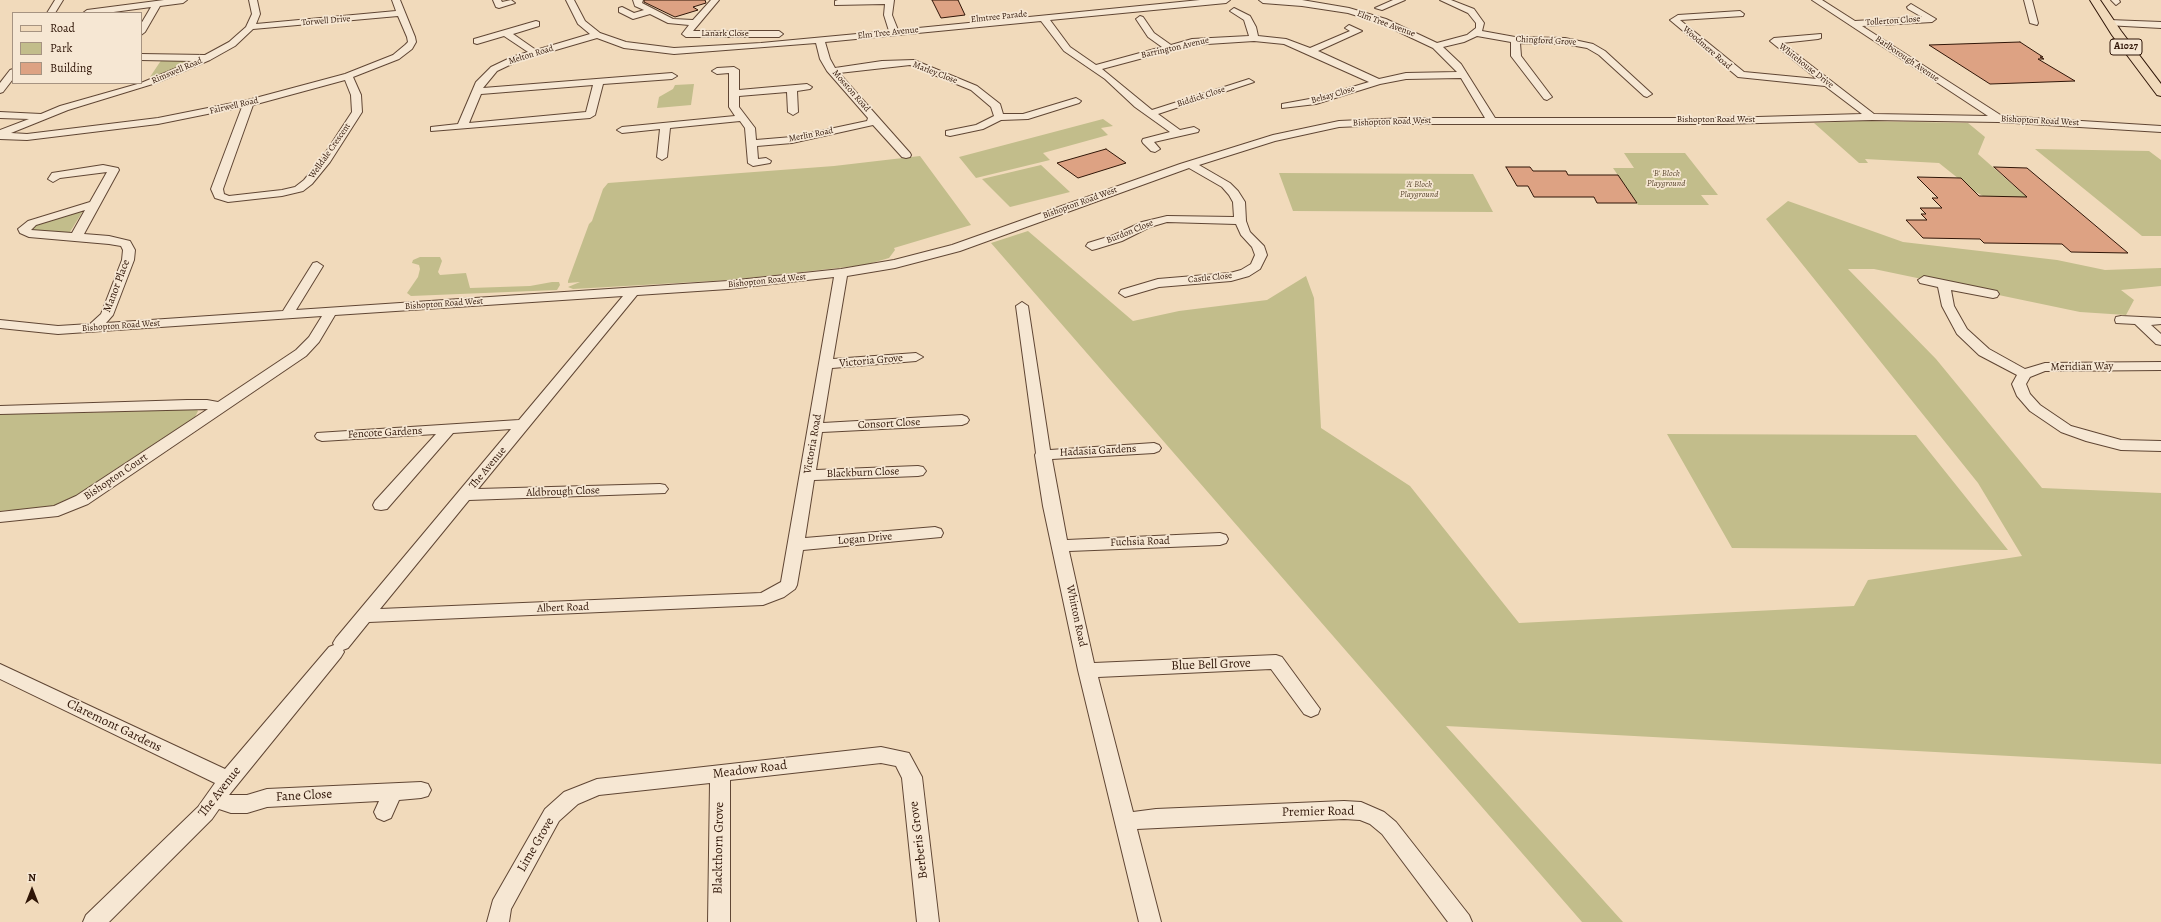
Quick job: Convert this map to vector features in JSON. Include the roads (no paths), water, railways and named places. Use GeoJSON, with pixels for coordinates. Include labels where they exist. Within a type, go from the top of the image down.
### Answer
{"type":"FeatureCollection","features":[{"type":"Feature","properties":{"kind":"main road","name":"A1027"},"geometry":{"type":"LineString","coordinates":[[2095,0],[2110,23],[2161,92]]}},
{"type":"Feature","properties":{"kind":"street"},"geometry":{"type":"LineString","coordinates":[[52,12],[59,0]]}},
{"type":"Feature","properties":{"kind":"street"},"geometry":{"type":"LineString","coordinates":[[96,12],[183,0]]}},
{"type":"Feature","properties":{"kind":"street"},"geometry":{"type":"LineString","coordinates":[[251,27],[256,14],[253,0]]}},
{"type":"Feature","properties":{"kind":"street","name":"Fairwell Road"},"geometry":{"type":"LineString","coordinates":[[0,135],[28,137],[113,128],[249,103],[348,76],[396,57],[409,47],[412,42],[411,37],[396,0]]}},
{"type":"Feature","properties":{"kind":"street","name":"Elm Tree Avenue"},"geometry":{"type":"LineString","coordinates":[[570,0],[581,22],[597,35],[624,45],[674,50],[710,50],[820,40],[893,29],[964,25],[1151,3],[1226,0]]}},
{"type":"Feature","properties":{"kind":"street"},"geometry":{"type":"LineString","coordinates":[[635,0],[651,11],[674,22],[694,23]]}},
{"type":"Feature","properties":{"kind":"street"},"geometry":{"type":"LineString","coordinates":[[674,50],[694,23],[715,0]]}},
{"type":"Feature","properties":{"kind":"street"},"geometry":{"type":"LineString","coordinates":[[838,3],[853,4],[890,0],[888,15],[893,29],[845,30]]}},
{"type":"Feature","properties":{"kind":"street","name":"Elm Tree Avenue"},"geometry":{"type":"LineString","coordinates":[[1263,0],[1319,6],[1368,16],[1405,29],[1436,46],[1450,57],[1464,75],[1492,121]]}},
{"type":"Feature","properties":{"kind":"street"},"geometry":{"type":"LineString","coordinates":[[1387,7],[1401,0]]}},
{"type":"Feature","properties":{"kind":"street"},"geometry":{"type":"LineString","coordinates":[[1436,46],[1461,40],[1476,33],[1480,29],[1480,23],[1477,17],[1462,7],[1444,0]]}},
{"type":"Feature","properties":{"kind":"street","name":"Barlborough Avenue"},"geometry":{"type":"LineString","coordinates":[[1816,0],[1998,119]]}},
{"type":"Feature","properties":{"kind":"street"},"geometry":{"type":"LineString","coordinates":[[2028,0],[2034,23]]}},
{"type":"Feature","properties":{"kind":"street"},"geometry":{"type":"LineString","coordinates":[[489,7],[498,2],[511,3]]}},
{"type":"Feature","properties":{"kind":"street"},"geometry":{"type":"LineString","coordinates":[[142,30],[156,4]]}},
{"type":"Feature","properties":{"kind":"street","name":"Tollerton Close"},"geometry":{"type":"LineString","coordinates":[[1854,24],[1936,19],[1912,7]]}},
{"type":"Feature","properties":{"kind":"street"},"geometry":{"type":"LineString","coordinates":[[622,10],[633,16],[651,11]]}},
{"type":"Feature","properties":{"kind":"street"},"geometry":{"type":"LineString","coordinates":[[1234,11],[1247,18],[1252,27],[1254,38]]}},
{"type":"Feature","properties":{"kind":"street","name":"Torwell Drive"},"geometry":{"type":"LineString","coordinates":[[251,27],[401,13]]}},
{"type":"Feature","properties":{"kind":"street","name":"Woodmere Road"},"geometry":{"type":"LineString","coordinates":[[1740,14],[1678,18],[1674,20],[1740,75],[1829,83]]}},
{"type":"Feature","properties":{"kind":"street"},"geometry":{"type":"LineString","coordinates":[[1040,17],[1067,49],[1108,77],[1139,105],[1179,134]]}},
{"type":"Feature","properties":{"kind":"street"},"geometry":{"type":"LineString","coordinates":[[1140,19],[1151,35],[1169,48]]}},
{"type":"Feature","properties":{"kind":"street"},"geometry":{"type":"LineString","coordinates":[[2110,23],[2161,25]]}},
{"type":"Feature","properties":{"kind":"street"},"geometry":{"type":"LineString","coordinates":[[477,41],[536,24]]}},
{"type":"Feature","properties":{"kind":"street","name":"Lanark Close"},"geometry":{"type":"LineString","coordinates":[[763,34],[768,24]]}},
{"type":"Feature","properties":{"kind":"street","name":"Rimswell Road"},"geometry":{"type":"LineString","coordinates":[[0,135],[40,116],[153,81],[208,58],[232,44],[251,27]]}},
{"type":"Feature","properties":{"kind":"street"},"geometry":{"type":"LineString","coordinates":[[1310,51],[1358,31],[1349,28]]}},
{"type":"Feature","properties":{"kind":"street"},"geometry":{"type":"LineString","coordinates":[[506,33],[536,53]]}},
{"type":"Feature","properties":{"kind":"street","name":"Chingford Grove"},"geometry":{"type":"LineString","coordinates":[[1476,33],[1514,40],[1565,41],[1590,46],[1602,53],[1647,94]]}},
{"type":"Feature","properties":{"kind":"street","name":"Lanark Close"},"geometry":{"type":"LineString","coordinates":[[686,34],[779,34]]}},
{"type":"Feature","properties":{"kind":"street","name":"Melton Road"},"geometry":{"type":"LineString","coordinates":[[462,127],[483,79],[494,68],[536,53],[597,35]]}},
{"type":"Feature","properties":{"kind":"street","name":"Whitehouse Drive"},"geometry":{"type":"LineString","coordinates":[[1818,36],[1774,41],[1872,117]]}},
{"type":"Feature","properties":{"kind":"street","name":"Barrington Avenue"},"geometry":{"type":"LineString","coordinates":[[1095,68],[1169,48],[1215,39],[1254,38],[1286,42],[1310,51],[1378,82]]}},
{"type":"Feature","properties":{"kind":"street","name":"Mosston Road"},"geometry":{"type":"LineString","coordinates":[[820,40],[825,59],[832,71],[872,122],[906,155]]}},
{"type":"Feature","properties":{"kind":"street"},"geometry":{"type":"LineString","coordinates":[[1514,40],[1516,56],[1547,97]]}},
{"type":"Feature","properties":{"kind":"street"},"geometry":{"type":"LineString","coordinates":[[142,57],[208,58]]}},
{"type":"Feature","properties":{"kind":"street","name":"Marley Close"},"geometry":{"type":"LineString","coordinates":[[832,71],[887,63],[911,62],[974,88],[996,106],[999,117]]}},
{"type":"Feature","properties":{"kind":"street"},"geometry":{"type":"LineString","coordinates":[[717,71],[745,69]]}},
{"type":"Feature","properties":{"kind":"street"},"geometry":{"type":"LineString","coordinates":[[734,70],[734,107],[750,128],[752,163],[766,161]]}},
{"type":"Feature","properties":{"kind":"street"},"geometry":{"type":"LineString","coordinates":[[0,90],[12,74]]}},
{"type":"Feature","properties":{"kind":"street"},"geometry":{"type":"LineString","coordinates":[[1378,82],[1406,76],[1464,75]]}},
{"type":"Feature","properties":{"kind":"street","name":"Welldale Crescent"},"geometry":{"type":"LineString","coordinates":[[249,103],[216,189],[219,196],[228,199],[282,193],[300,189],[308,182],[326,160],[357,112],[356,95],[348,76]]}},
{"type":"Feature","properties":{"kind":"street"},"geometry":{"type":"LineString","coordinates":[[477,92],[672,76]]}},
{"type":"Feature","properties":{"kind":"street"},"geometry":{"type":"LineString","coordinates":[[435,129],[590,115],[599,82]]}},
{"type":"Feature","properties":{"kind":"street","name":"Biddick Close"},"geometry":{"type":"LineString","coordinates":[[1152,114],[1249,82]]}},
{"type":"Feature","properties":{"kind":"street","name":"Belsay Close"},"geometry":{"type":"LineString","coordinates":[[1286,106],[1316,101],[1378,82]]}},
{"type":"Feature","properties":{"kind":"street"},"geometry":{"type":"LineString","coordinates":[[734,93],[807,87]]}},
{"type":"Feature","properties":{"kind":"street"},"geometry":{"type":"LineString","coordinates":[[792,88],[793,112]]}},
{"type":"Feature","properties":{"kind":"street"},"geometry":{"type":"LineString","coordinates":[[950,133],[967,126],[990,123],[999,117],[1024,117],[1055,102],[1076,101]]}},
{"type":"Feature","properties":{"kind":"street"},"geometry":{"type":"LineString","coordinates":[[526,121],[530,108]]}},
{"type":"Feature","properties":{"kind":"street"},"geometry":{"type":"LineString","coordinates":[[0,115],[31,114],[40,116]]}},
{"type":"Feature","properties":{"kind":"street","name":"Bishopton Road West"},"geometry":{"type":"LineString","coordinates":[[0,324],[58,330],[94,328],[728,286],[841,273],[895,264],[956,248],[1190,164],[1273,138],[1339,124],[1406,121],[1723,121],[1872,117],[1998,119],[2161,129]]}},
{"type":"Feature","properties":{"kind":"street"},"geometry":{"type":"LineString","coordinates":[[622,130],[742,118]]}},
{"type":"Feature","properties":{"kind":"street","name":"Merlin Road"},"geometry":{"type":"LineString","coordinates":[[751,143],[792,140],[872,122]]}},
{"type":"Feature","properties":{"kind":"street"},"geometry":{"type":"LineString","coordinates":[[662,156],[665,126]]}},
{"type":"Feature","properties":{"kind":"street"},"geometry":{"type":"LineString","coordinates":[[1155,149],[1147,141],[1194,130]]}},
{"type":"Feature","properties":{"kind":"street","name":"Castle Close"},"geometry":{"type":"LineString","coordinates":[[1125,293],[1155,279],[1231,277],[1245,273],[1256,266],[1261,255],[1258,246],[1245,233],[1240,221],[1239,202],[1234,193],[1226,185],[1190,164]]}},
{"type":"Feature","properties":{"kind":"street"},"geometry":{"type":"LineString","coordinates":[[53,179],[56,175],[103,168],[114,170],[82,228],[75,237]]}},
{"type":"Feature","properties":{"kind":"street","name":"Manor Place"},"geometry":{"type":"LineString","coordinates":[[94,204],[32,223],[24,229],[24,232],[29,233],[75,237],[126,244],[129,250],[128,260],[110,308],[102,322],[94,328]]}},
{"type":"Feature","properties":{"kind":"street","name":"Burdon Close"},"geometry":{"type":"LineString","coordinates":[[1092,246],[1126,234],[1146,224],[1167,219],[1240,221]]}},
{"type":"Feature","properties":{"kind":"street"},"geometry":{"type":"LineString","coordinates":[[1115,229],[1126,234]]}},
{"type":"Feature","properties":{"kind":"street"},"geometry":{"type":"LineString","coordinates":[[287,315],[317,266]]}},
{"type":"Feature","properties":{"kind":"street","name":"Victoria Road"},"geometry":{"type":"LineString","coordinates":[[762,599],[778,593],[789,585],[841,273]]}},
{"type":"Feature","properties":{"kind":"street"},"geometry":{"type":"LineString","coordinates":[[1924,280],[1993,294]]}},
{"type":"Feature","properties":{"kind":"street"},"geometry":{"type":"LineString","coordinates":[[1944,285],[1948,306],[1962,331],[1984,352],[2025,374],[2019,384],[2024,396],[2035,408],[2050,420],[2091,438],[2121,445],[2156,447],[2161,458]]}},
{"type":"Feature","properties":{"kind":"street","name":"The Avenue"},"geometry":{"type":"LineString","coordinates":[[94,922],[205,813],[228,780],[633,292]]}},
{"type":"Feature","properties":{"kind":"street","name":"Whitton Road"},"geometry":{"type":"LineString","coordinates":[[1022,306],[1042,454],[1051,506],[1087,670],[1150,922]]}},
{"type":"Feature","properties":{"kind":"street","name":"Bishopton Court"},"geometry":{"type":"LineString","coordinates":[[0,517],[43,514],[58,511],[82,500],[301,353],[314,339],[331,312]]}},
{"type":"Feature","properties":{"kind":"street"},"geometry":{"type":"LineString","coordinates":[[2121,320],[2140,322],[2157,321]]}},
{"type":"Feature","properties":{"kind":"street"},"geometry":{"type":"LineString","coordinates":[[2140,322],[2161,341]]}},
{"type":"Feature","properties":{"kind":"street","name":"Victoria Grove"},"geometry":{"type":"LineString","coordinates":[[826,364],[916,357]]}},
{"type":"Feature","properties":{"kind":"street","name":"Meridian Way"},"geometry":{"type":"LineString","coordinates":[[2025,374],[2036,368],[2054,366],[2161,366]]}},
{"type":"Feature","properties":{"kind":"street"},"geometry":{"type":"LineString","coordinates":[[0,410],[187,404],[207,404],[221,407]]}},
{"type":"Feature","properties":{"kind":"street","name":"Consort Close"},"geometry":{"type":"LineString","coordinates":[[816,428],[962,420]]}},
{"type":"Feature","properties":{"kind":"street","name":"Fencote Gardens"},"geometry":{"type":"LineString","coordinates":[[322,436],[525,424]]}},
{"type":"Feature","properties":{"kind":"street","name":"Fencote Gardens"},"geometry":{"type":"LineString","coordinates":[[380,504],[448,429]]}},
{"type":"Feature","properties":{"kind":"street","name":"Hadasia Gardens"},"geometry":{"type":"LineString","coordinates":[[1042,454],[1154,448]]}},
{"type":"Feature","properties":{"kind":"street","name":"Blackburn Close"},"geometry":{"type":"LineString","coordinates":[[808,475],[918,471]]}},
{"type":"Feature","properties":{"kind":"street","name":"Aldbrough Close"},"geometry":{"type":"LineString","coordinates":[[465,495],[660,489]]}},
{"type":"Feature","properties":{"kind":"street","name":"Logan Drive"},"geometry":{"type":"LineString","coordinates":[[795,545],[935,533]]}},
{"type":"Feature","properties":{"kind":"street","name":"Fuchsia Road"},"geometry":{"type":"LineString","coordinates":[[1060,546],[1220,539]]}},
{"type":"Feature","properties":{"kind":"street","name":"Albert Road"},"geometry":{"type":"LineString","coordinates":[[364,616],[762,599]]}},
{"type":"Feature","properties":{"kind":"street","name":"Blue Bell Grove"},"geometry":{"type":"LineString","coordinates":[[1087,670],[1276,662],[1311,709]]}},
{"type":"Feature","properties":{"kind":"street","name":"Claremont Gardens"},"geometry":{"type":"LineString","coordinates":[[0,671],[228,780]]}},
{"type":"Feature","properties":{"kind":"street","name":"Meadow Road"},"geometry":{"type":"LineString","coordinates":[[597,787],[881,755],[902,759]]}},
{"type":"Feature","properties":{"kind":"street","name":"Berberis Grove"},"geometry":{"type":"LineString","coordinates":[[902,759],[912,776],[928,922]]}},
{"type":"Feature","properties":{"kind":"street","name":"Blackthorn Grove"},"geometry":{"type":"LineString","coordinates":[[719,922],[720,774]]}},
{"type":"Feature","properties":{"kind":"street","name":"Lime Grove"},"geometry":{"type":"LineString","coordinates":[[498,922],[501,907],[552,815],[570,798],[597,787]]}},
{"type":"Feature","properties":{"kind":"street","name":"Fane Close"},"geometry":{"type":"LineString","coordinates":[[216,799],[231,804],[247,804],[266,798],[421,790]]}},
{"type":"Feature","properties":{"kind":"street"},"geometry":{"type":"LineString","coordinates":[[384,812],[393,792]]}},
{"type":"Feature","properties":{"kind":"street","name":"Premier Road"},"geometry":{"type":"LineString","coordinates":[[1124,822],[1156,818],[1344,810],[1361,811],[1377,818],[1389,828],[1461,922]]}},
{"type":"Feature","properties":{"kind":"park label","name":"'B' Block Playground"},"geometry":{"type":"Point","coordinates":[1666,180]}},
{"type":"Feature","properties":{"kind":"park label","name":"'A' Block Playground"},"geometry":{"type":"Point","coordinates":[1419,190]}}]}
